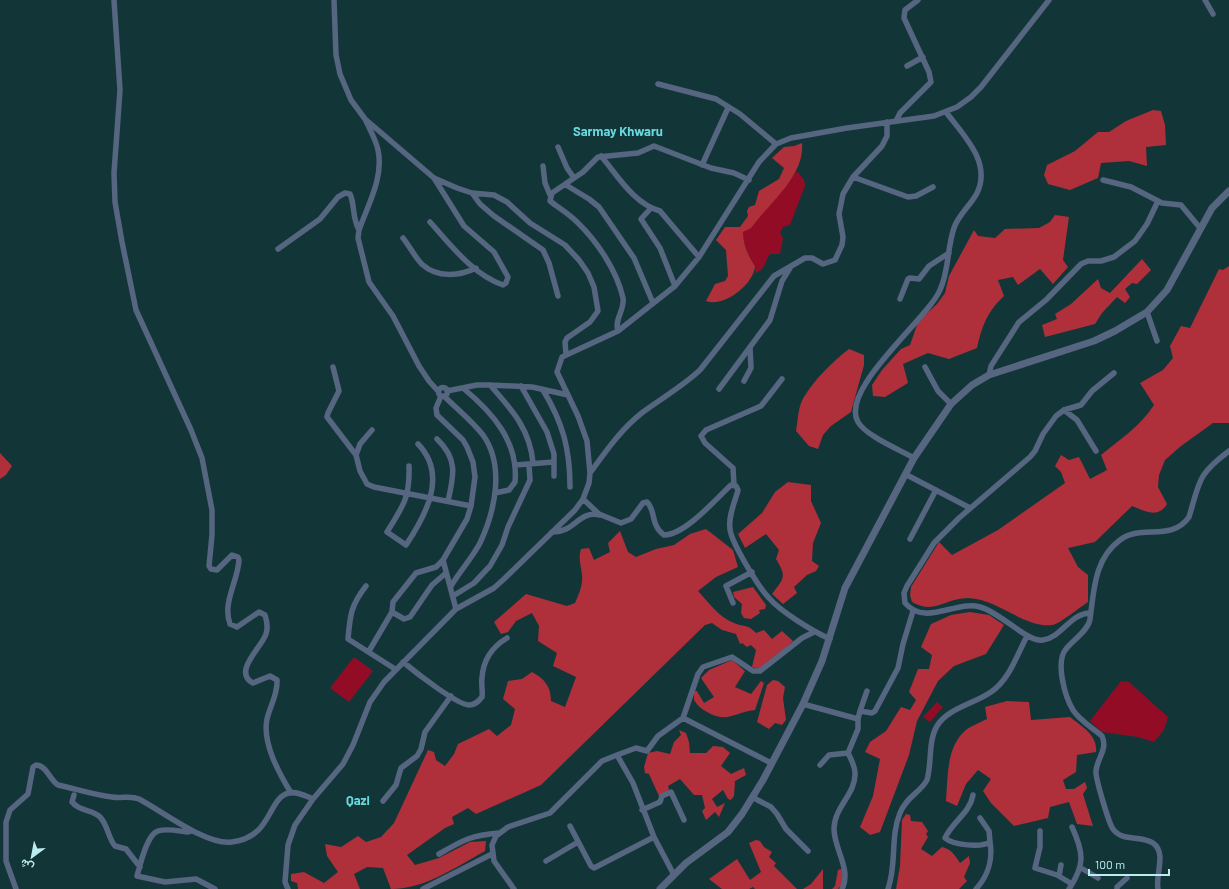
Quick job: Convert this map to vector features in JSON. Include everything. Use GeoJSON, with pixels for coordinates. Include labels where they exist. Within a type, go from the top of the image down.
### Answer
{"type":"FeatureCollection","features":[{"type":"Feature","properties":{"kind":"street"},"geometry":{"type":"LineString","coordinates":[[114,0],[119,46],[120,90],[114,173],[116,202],[132,295],[142,323],[191,430],[202,458],[212,516],[209,566],[211,570],[217,570],[232,555],[238,557],[239,560],[229,602],[228,619],[230,624],[237,627],[260,612],[265,615],[266,634],[246,666],[245,672],[249,680],[253,682],[270,676],[277,680],[276,693],[267,720],[266,730],[272,752],[291,793]]}},
{"type":"Feature","properties":{"kind":"street"},"geometry":{"type":"LineString","coordinates":[[334,0],[336,55],[340,74],[352,100],[365,119],[378,148],[380,165],[377,180],[358,230],[358,238],[368,282],[394,316],[404,340],[422,371],[474,426],[489,445],[496,472],[495,493],[479,544],[451,586]]}},
{"type":"Feature","properties":{"kind":"street"},"geometry":{"type":"LineString","coordinates":[[896,121],[900,113],[931,82],[923,57],[904,18],[906,10],[918,0]]}},
{"type":"Feature","properties":{"kind":"street"},"geometry":{"type":"LineString","coordinates":[[288,889],[285,882],[290,836],[313,799],[342,764],[353,744],[370,702],[395,669],[404,662],[456,609],[494,588],[567,519],[583,499],[589,483],[590,473],[587,441],[557,372],[559,362],[566,354],[580,350],[618,331],[675,286],[699,257],[759,162],[776,144],[797,137],[946,112],[971,97],[1049,0]]}},
{"type":"Feature","properties":{"kind":"street"},"geometry":{"type":"LineString","coordinates":[[1205,0],[1213,14]]}},
{"type":"Feature","properties":{"kind":"street"},"geometry":{"type":"LineString","coordinates":[[907,66],[923,57]]}},
{"type":"Feature","properties":{"kind":"street"},"geometry":{"type":"LineString","coordinates":[[658,84],[716,99],[750,122],[776,144]]}},
{"type":"Feature","properties":{"kind":"street"},"geometry":{"type":"LineString","coordinates":[[702,165],[728,108]]}},
{"type":"Feature","properties":{"kind":"street"},"geometry":{"type":"LineString","coordinates":[[914,458],[868,432],[858,422],[856,410],[863,387],[872,372],[915,322],[932,305],[941,290],[954,228],[978,192],[981,175],[980,163],[974,150],[946,112]]}},
{"type":"Feature","properties":{"kind":"street"},"geometry":{"type":"LineString","coordinates":[[365,119],[434,178],[464,226],[494,252],[508,281],[502,285],[497,283],[476,268],[463,258],[430,222]]}},
{"type":"Feature","properties":{"kind":"street"},"geometry":{"type":"LineString","coordinates":[[590,473],[614,440],[628,425],[642,412],[691,379],[700,370],[749,310],[768,282],[774,276],[808,258],[823,264],[835,260],[844,237],[839,214],[840,204],[846,187],[853,177],[882,146],[887,136],[887,122]]}},
{"type":"Feature","properties":{"kind":"street"},"geometry":{"type":"LineString","coordinates":[[550,195],[588,168],[594,159],[601,156],[638,153],[654,146],[702,165],[725,170],[749,180]]}},
{"type":"Feature","properties":{"kind":"street"},"geometry":{"type":"LineString","coordinates":[[558,147],[567,168],[574,178]]}},
{"type":"Feature","properties":{"kind":"street"},"geometry":{"type":"LineString","coordinates":[[601,156],[618,178],[640,201],[651,208],[660,211],[699,257]]}},
{"type":"Feature","properties":{"kind":"street"},"geometry":{"type":"LineString","coordinates":[[543,166],[545,183],[550,195],[550,201],[577,222],[587,233],[606,259],[616,277],[623,299],[617,322],[618,331]]}},
{"type":"Feature","properties":{"kind":"street"},"geometry":{"type":"LineString","coordinates":[[853,177],[908,197],[916,196],[933,187]]}},
{"type":"Feature","properties":{"kind":"street"},"geometry":{"type":"LineString","coordinates":[[434,178],[472,193],[494,195],[507,202],[530,223],[565,245],[579,260],[588,274],[598,303],[598,311],[590,322],[567,338],[565,342],[566,354]]}},
{"type":"Feature","properties":{"kind":"street"},"geometry":{"type":"LineString","coordinates":[[1103,180],[1131,187],[1168,205],[1181,205],[1186,209],[1200,228]]}},
{"type":"Feature","properties":{"kind":"street"},"geometry":{"type":"LineString","coordinates":[[566,185],[599,207],[634,258],[653,303]]}},
{"type":"Feature","properties":{"kind":"street"},"geometry":{"type":"LineString","coordinates":[[660,889],[686,863],[728,832],[752,797],[803,704],[830,639],[845,588],[914,458],[951,404],[972,385],[989,375],[1074,346],[1094,341],[1147,312],[1167,290],[1212,208],[1229,191]]}},
{"type":"Feature","properties":{"kind":"street"},"geometry":{"type":"LineString","coordinates":[[278,249],[320,219],[338,197],[345,193],[350,194],[354,223],[358,230]]}},
{"type":"Feature","properties":{"kind":"street"},"geometry":{"type":"LineString","coordinates":[[472,193],[480,204],[494,216],[543,250],[549,263],[558,296]]}},
{"type":"Feature","properties":{"kind":"street"},"geometry":{"type":"LineString","coordinates":[[989,375],[990,366],[1019,322],[1048,298],[1081,264],[1088,261],[1101,261],[1114,256],[1135,241],[1147,224],[1158,201]]}},
{"type":"Feature","properties":{"kind":"street"},"geometry":{"type":"LineString","coordinates":[[651,208],[641,219],[660,248],[675,286]]}},
{"type":"Feature","properties":{"kind":"street"},"geometry":{"type":"LineString","coordinates":[[403,238],[422,265],[432,270],[445,274],[457,275],[476,268]]}},
{"type":"Feature","properties":{"kind":"street"},"geometry":{"type":"LineString","coordinates":[[900,300],[908,279],[919,279],[929,266],[949,253]]}},
{"type":"Feature","properties":{"kind":"street"},"geometry":{"type":"LineString","coordinates":[[719,389],[770,320],[782,281],[793,265]]}},
{"type":"Feature","properties":{"kind":"street"},"geometry":{"type":"LineString","coordinates":[[1147,312],[1157,341]]}},
{"type":"Feature","properties":{"kind":"street"},"geometry":{"type":"LineString","coordinates":[[744,381],[751,368],[750,347]]}},
{"type":"Feature","properties":{"kind":"street"},"geometry":{"type":"LineString","coordinates":[[333,367],[339,391],[327,417],[356,455],[360,471],[367,484],[374,487],[471,506]]}},
{"type":"Feature","properties":{"kind":"street"},"geometry":{"type":"LineString","coordinates":[[925,367],[938,391],[951,404]]}},
{"type":"Feature","properties":{"kind":"street"},"geometry":{"type":"LineString","coordinates":[[1089,613],[1082,613],[1049,639],[1041,641],[1027,636],[1002,617],[979,606],[957,607],[928,614],[913,611],[905,603],[904,598],[907,586],[930,549],[970,508],[1030,457],[1047,427],[1056,416],[1064,410],[1081,405],[1092,391],[1114,373]]}},
{"type":"Feature","properties":{"kind":"street"},"geometry":{"type":"LineString","coordinates":[[782,379],[761,406],[706,430],[701,436],[705,443],[733,468],[734,485],[738,490],[730,522],[730,531],[742,557],[768,598],[814,632],[830,639]]}},
{"type":"Feature","properties":{"kind":"street"},"geometry":{"type":"LineString","coordinates":[[368,651],[392,612],[393,602],[416,573],[436,567],[443,560],[462,529],[471,506],[475,477],[474,462],[463,440],[437,415],[436,408],[443,394],[477,385],[490,385],[520,386],[568,395]]}},
{"type":"Feature","properties":{"kind":"street"},"geometry":{"type":"LineString","coordinates":[[453,596],[474,583],[490,566],[502,545],[508,527],[530,480],[531,444],[523,426],[490,385]]}},
{"type":"Feature","properties":{"kind":"street"},"geometry":{"type":"LineString","coordinates":[[520,386],[547,432],[554,454],[554,476]]}},
{"type":"Feature","properties":{"kind":"street"},"geometry":{"type":"LineString","coordinates":[[463,388],[496,420],[509,440],[516,475],[512,488],[495,493]]}},
{"type":"Feature","properties":{"kind":"street"},"geometry":{"type":"LineString","coordinates":[[544,390],[563,427],[568,454],[570,487]]}},
{"type":"Feature","properties":{"kind":"street"},"geometry":{"type":"LineString","coordinates":[[1064,410],[1077,420],[1096,450]]}},
{"type":"Feature","properties":{"kind":"street"},"geometry":{"type":"LineString","coordinates":[[356,455],[363,438],[372,430]]}},
{"type":"Feature","properties":{"kind":"street"},"geometry":{"type":"LineString","coordinates":[[437,439],[452,460],[454,470],[448,501]]}},
{"type":"Feature","properties":{"kind":"street"},"geometry":{"type":"LineString","coordinates":[[409,466],[408,494],[403,507],[387,532],[406,545],[422,521],[434,473],[431,462],[418,444]]}},
{"type":"Feature","properties":{"kind":"street"},"geometry":{"type":"LineString","coordinates":[[1158,889],[1157,883],[1160,860],[1158,848],[1151,842],[1122,836],[1113,829],[1096,773],[1104,747],[1104,742],[1102,736],[1073,710],[1060,663],[1062,654],[1086,627],[1090,620],[1089,613],[1092,606],[1096,572],[1106,554],[1114,544],[1129,536],[1161,533],[1180,526],[1189,517],[1200,480],[1209,466],[1229,451]]}},
{"type":"Feature","properties":{"kind":"street"},"geometry":{"type":"LineString","coordinates":[[515,465],[554,462]]}},
{"type":"Feature","properties":{"kind":"street"},"geometry":{"type":"LineString","coordinates":[[905,474],[970,508]]}},
{"type":"Feature","properties":{"kind":"street"},"geometry":{"type":"LineString","coordinates":[[583,499],[602,515],[615,521],[628,521],[643,502],[647,502],[650,505],[655,527],[664,535],[671,535],[696,517],[731,485],[734,485]]}},
{"type":"Feature","properties":{"kind":"street"},"geometry":{"type":"LineString","coordinates":[[910,539],[936,490]]}},
{"type":"Feature","properties":{"kind":"street"},"geometry":{"type":"LineString","coordinates":[[552,532],[568,530],[587,515],[602,515]]}},
{"type":"Feature","properties":{"kind":"street"},"geometry":{"type":"LineString","coordinates":[[443,560],[456,609]]}},
{"type":"Feature","properties":{"kind":"street"},"geometry":{"type":"LineString","coordinates":[[733,603],[726,586],[752,572]]}},
{"type":"Feature","properties":{"kind":"street"},"geometry":{"type":"LineString","coordinates":[[392,612],[404,619],[410,617],[432,585],[446,573]]}},
{"type":"Feature","properties":{"kind":"street"},"geometry":{"type":"LineString","coordinates":[[366,586],[356,598],[350,611],[348,639],[395,669]]}},
{"type":"Feature","properties":{"kind":"street"},"geometry":{"type":"LineString","coordinates":[[860,711],[872,713],[898,668],[903,644],[913,611]]}},
{"type":"Feature","properties":{"kind":"street"},"geometry":{"type":"LineString","coordinates":[[514,889],[500,871],[492,854],[492,845],[496,836],[508,827],[519,822],[550,813],[602,761],[636,748],[647,750],[658,736],[683,718],[698,674],[703,667],[732,657],[753,671],[760,672],[802,638],[814,632]]}},
{"type":"Feature","properties":{"kind":"street"},"geometry":{"type":"LineString","coordinates":[[888,889],[893,872],[898,820],[908,799],[924,786],[927,780],[936,727],[947,715],[986,695],[999,685],[1005,678],[1027,636]]}},
{"type":"Feature","properties":{"kind":"street"},"geometry":{"type":"LineString","coordinates":[[404,662],[417,673],[463,704],[470,705],[478,702],[482,697],[482,678],[490,653],[495,645],[507,638]]}},
{"type":"Feature","properties":{"kind":"street"},"geometry":{"type":"LineString","coordinates":[[842,889],[845,879],[845,872],[835,841],[834,827],[839,809],[850,793],[855,778],[854,767],[848,753],[858,729],[860,711],[868,691]]}},
{"type":"Feature","properties":{"kind":"street"},"geometry":{"type":"LineString","coordinates":[[383,801],[396,785],[401,768],[417,756],[421,749],[425,732],[451,696]]}},
{"type":"Feature","properties":{"kind":"street"},"geometry":{"type":"LineString","coordinates":[[803,704],[858,719]]}},
{"type":"Feature","properties":{"kind":"street"},"geometry":{"type":"LineString","coordinates":[[683,718],[771,763]]}},
{"type":"Feature","properties":{"kind":"street"},"geometry":{"type":"LineString","coordinates":[[820,765],[829,755],[848,753]]}},
{"type":"Feature","properties":{"kind":"street"},"geometry":{"type":"LineString","coordinates":[[616,755],[633,783],[642,810],[654,837],[674,875]]}},
{"type":"Feature","properties":{"kind":"street"},"geometry":{"type":"LineString","coordinates":[[16,889],[6,861],[6,822],[10,810],[28,794],[32,780],[32,770],[36,765],[41,766],[58,785],[113,797],[132,797],[169,816],[191,830],[224,842],[231,843],[248,838],[259,831],[278,801],[284,795],[291,793],[301,794],[313,799]]}},
{"type":"Feature","properties":{"kind":"street"},"geometry":{"type":"LineString","coordinates":[[642,810],[660,802],[662,796],[671,792],[684,820]]}},
{"type":"Feature","properties":{"kind":"street"},"geometry":{"type":"LineString","coordinates":[[74,795],[72,802],[75,806],[99,816],[104,822],[115,846],[126,849],[140,867]]}},
{"type":"Feature","properties":{"kind":"street"},"geometry":{"type":"LineString","coordinates":[[973,795],[970,806],[949,828],[945,838],[948,841],[969,845],[984,845],[990,842]]}},
{"type":"Feature","properties":{"kind":"street"},"geometry":{"type":"LineString","coordinates":[[752,797],[771,807],[777,814],[786,830],[808,850]]}},
{"type":"Feature","properties":{"kind":"street"},"geometry":{"type":"LineString","coordinates":[[976,889],[982,883],[992,854],[989,831],[980,818]]}},
{"type":"Feature","properties":{"kind":"street"},"geometry":{"type":"LineString","coordinates":[[570,826],[590,866],[594,868],[654,837]]}},
{"type":"Feature","properties":{"kind":"street"},"geometry":{"type":"LineString","coordinates":[[1040,831],[1040,847],[1035,868],[1059,876],[1071,887],[1081,868],[1080,846],[1072,827]]}},
{"type":"Feature","properties":{"kind":"street"},"geometry":{"type":"LineString","coordinates":[[191,830],[187,832],[171,830],[158,831],[154,833],[148,841],[137,876],[165,882],[196,879],[215,889]]}},
{"type":"Feature","properties":{"kind":"street"},"geometry":{"type":"LineString","coordinates":[[439,854],[466,838],[481,834],[500,833]]}},
{"type":"Feature","properties":{"kind":"street"},"geometry":{"type":"LineString","coordinates":[[546,861],[578,842]]}},
{"type":"Feature","properties":{"kind":"street"},"geometry":{"type":"LineString","coordinates":[[423,889],[492,854]]}},
{"type":"Feature","properties":{"kind":"street"},"geometry":{"type":"LineString","coordinates":[[1059,876],[1061,865]]}},
{"type":"Feature","properties":{"kind":"street"},"geometry":{"type":"LineString","coordinates":[[1081,868],[1098,878]]}},
{"type":"Feature","properties":{"kind":"street"},"geometry":{"type":"LineString","coordinates":[[1117,889],[1117,887],[1127,878]]}},
{"type":"Feature","properties":{"kind":"shaded area"},"geometry":{"type":"Polygon","coordinates":[[[1153,110],[1161,111],[1165,125],[1166,145],[1146,147],[1147,166],[1129,161],[1101,163],[1098,178],[1070,190],[1048,184],[1044,175],[1047,165],[1075,151],[1098,132],[1109,132],[1126,121],[1153,110]]]}},
{"type":"Feature","properties":{"kind":"shaded area"},"geometry":{"type":"Polygon","coordinates":[[[802,143],[798,167],[792,178],[751,228],[743,232],[746,250],[755,266],[749,280],[744,287],[729,298],[721,301],[706,301],[715,284],[725,281],[728,276],[726,250],[716,240],[725,227],[740,227],[748,216],[747,211],[749,207],[755,205],[759,191],[779,179],[784,168],[772,158],[784,147],[802,143]]]}},
{"type":"Feature","properties":{"kind":"shaded area"},"geometry":{"type":"Polygon","coordinates":[[[797,171],[804,180],[805,186],[790,225],[783,227],[780,233],[783,238],[780,254],[770,254],[763,268],[759,272],[755,273],[755,266],[746,250],[743,232],[751,227],[797,171]]]}},
{"type":"Feature","properties":{"kind":"shaded area"},"geometry":{"type":"Polygon","coordinates":[[[1055,215],[1069,217],[1063,260],[1068,267],[1053,284],[1040,269],[1018,285],[1013,277],[998,280],[1004,296],[989,314],[981,333],[977,348],[949,359],[928,353],[903,364],[908,383],[885,397],[873,396],[872,385],[882,370],[901,349],[910,345],[918,322],[937,304],[945,293],[949,276],[974,230],[978,236],[995,238],[1005,229],[1039,228],[1050,222],[1055,215]]]}},
{"type":"Feature","properties":{"kind":"shaded area"},"geometry":{"type":"Polygon","coordinates":[[[1142,259],[1151,270],[1137,284],[1132,283],[1125,289],[1130,297],[1125,303],[1117,297],[1102,313],[1095,324],[1045,337],[1042,325],[1057,319],[1055,314],[1071,304],[1098,279],[1101,288],[1110,293],[1142,259]]]}},
{"type":"Feature","properties":{"kind":"shaded area"},"geometry":{"type":"Polygon","coordinates":[[[1229,266],[1229,423],[1213,423],[1181,446],[1165,460],[1159,475],[1158,487],[1167,504],[1163,509],[1155,513],[1132,506],[1095,542],[1068,548],[1078,567],[1088,575],[1088,602],[1056,624],[1042,625],[1021,618],[990,603],[968,598],[953,600],[940,605],[927,607],[920,606],[912,602],[910,595],[911,587],[939,542],[952,555],[998,530],[1065,483],[1061,472],[1055,466],[1061,455],[1069,460],[1079,457],[1090,479],[1107,470],[1101,455],[1136,426],[1154,405],[1140,383],[1163,370],[1173,358],[1170,346],[1181,326],[1190,328],[1219,269],[1223,270],[1229,266]]]}},
{"type":"Feature","properties":{"kind":"shaded area"},"geometry":{"type":"Polygon","coordinates":[[[849,349],[864,355],[864,365],[851,412],[831,426],[823,435],[818,449],[809,446],[796,431],[799,409],[802,401],[808,390],[819,377],[836,359],[849,349]]]}},
{"type":"Feature","properties":{"kind":"shaded area"},"geometry":{"type":"Polygon","coordinates":[[[0,453],[12,466],[6,475],[0,479],[0,453]]]}},
{"type":"Feature","properties":{"kind":"shaded area"},"geometry":{"type":"Polygon","coordinates":[[[788,482],[811,485],[811,501],[821,523],[813,543],[812,561],[819,566],[816,571],[807,575],[794,587],[797,593],[783,604],[772,594],[783,577],[782,570],[776,559],[779,550],[766,534],[745,548],[738,534],[762,513],[775,492],[788,482]]]}},
{"type":"Feature","properties":{"kind":"shaded area"},"geometry":{"type":"Polygon","coordinates":[[[706,529],[733,550],[738,567],[716,577],[698,591],[714,609],[729,620],[748,627],[756,633],[764,630],[772,639],[782,631],[793,641],[769,664],[759,669],[752,667],[756,650],[751,645],[747,647],[742,643],[740,644],[736,634],[722,630],[712,623],[705,625],[541,785],[476,814],[468,808],[452,817],[454,824],[445,828],[407,855],[415,865],[439,858],[470,842],[486,841],[485,851],[440,876],[404,888],[391,889],[383,868],[367,867],[354,874],[360,889],[298,889],[297,883],[291,881],[291,874],[304,872],[324,883],[338,872],[327,856],[325,844],[341,847],[358,836],[366,842],[381,837],[394,823],[428,750],[434,752],[436,760],[445,766],[454,754],[458,744],[489,729],[497,736],[511,725],[515,709],[503,699],[508,681],[522,679],[532,672],[546,684],[550,692],[551,701],[565,707],[576,677],[553,666],[557,653],[538,641],[539,626],[532,613],[516,621],[508,632],[501,634],[494,622],[526,594],[567,606],[575,603],[582,582],[580,559],[581,549],[589,548],[594,560],[610,552],[608,543],[620,531],[628,552],[636,557],[656,549],[674,545],[690,534],[706,529]]]}},
{"type":"Feature","properties":{"kind":"shaded area"},"geometry":{"type":"Polygon","coordinates":[[[753,587],[766,605],[765,609],[759,610],[760,613],[751,619],[744,618],[741,613],[742,604],[734,597],[733,592],[753,587]]]}},
{"type":"Feature","properties":{"kind":"shaded area"},"geometry":{"type":"Polygon","coordinates":[[[970,612],[989,615],[1004,625],[986,654],[954,666],[938,681],[917,721],[909,755],[880,832],[870,835],[860,827],[873,796],[880,759],[865,752],[870,742],[886,731],[901,707],[910,710],[916,700],[909,692],[918,669],[929,669],[932,655],[921,647],[931,624],[951,615],[970,612]]]}},
{"type":"Feature","properties":{"kind":"shaded area"},"geometry":{"type":"Polygon","coordinates":[[[354,657],[373,671],[349,702],[330,688],[354,657]]]}},
{"type":"Feature","properties":{"kind":"shaded area"},"geometry":{"type":"Polygon","coordinates":[[[732,660],[745,671],[735,687],[751,694],[761,681],[764,683],[755,710],[720,717],[703,710],[696,704],[694,700],[694,691],[697,691],[704,703],[714,697],[701,678],[709,670],[732,660]]]}},
{"type":"Feature","properties":{"kind":"shaded area"},"geometry":{"type":"Polygon","coordinates":[[[773,680],[778,681],[785,687],[783,698],[786,720],[782,725],[775,723],[769,729],[757,722],[767,685],[773,680]]]}},
{"type":"Feature","properties":{"kind":"shaded area"},"geometry":{"type":"Polygon","coordinates":[[[1121,681],[1129,682],[1168,717],[1164,730],[1154,742],[1138,737],[1102,732],[1090,721],[1121,681]]]}},
{"type":"Feature","properties":{"kind":"shaded area"},"geometry":{"type":"Polygon","coordinates":[[[1007,701],[1029,702],[1031,720],[1070,717],[1092,736],[1096,746],[1096,752],[1077,755],[1076,772],[1063,780],[1066,789],[1074,789],[1085,782],[1087,788],[1083,794],[1093,826],[1077,824],[1069,802],[1050,807],[1048,818],[1014,826],[991,803],[983,791],[991,779],[978,770],[966,784],[957,806],[946,801],[949,762],[955,744],[967,729],[987,719],[985,707],[1007,701]]]}},
{"type":"Feature","properties":{"kind":"shaded area"},"geometry":{"type":"Polygon","coordinates":[[[937,702],[943,707],[930,722],[923,717],[937,702]]]}},
{"type":"Feature","properties":{"kind":"shaded area"},"geometry":{"type":"Polygon","coordinates":[[[679,730],[686,733],[690,753],[706,753],[713,746],[723,747],[730,753],[721,766],[731,774],[744,768],[746,775],[735,781],[734,796],[731,800],[728,799],[723,790],[712,799],[717,807],[725,803],[719,817],[715,812],[706,820],[702,811],[705,808],[702,795],[694,795],[680,779],[668,786],[669,789],[667,793],[659,796],[649,774],[645,773],[644,767],[648,753],[657,751],[670,754],[674,742],[681,735],[679,730]]]}},
{"type":"Feature","properties":{"kind":"shaded area"},"geometry":{"type":"Polygon","coordinates":[[[906,814],[910,815],[911,821],[922,822],[928,831],[926,834],[928,837],[921,849],[932,856],[942,847],[948,849],[960,863],[969,856],[970,863],[964,877],[967,881],[959,889],[896,889],[900,866],[902,820],[906,814]]]}},
{"type":"Feature","properties":{"kind":"shaded area"},"geometry":{"type":"Polygon","coordinates":[[[756,840],[760,841],[764,847],[772,852],[769,857],[776,863],[774,866],[797,889],[755,889],[753,887],[749,889],[722,889],[709,879],[737,859],[750,880],[761,872],[749,843],[756,840]]]}},
{"type":"Feature","properties":{"kind":"shaded area"},"geometry":{"type":"Polygon","coordinates":[[[823,869],[823,889],[803,889],[811,884],[823,869]]]}},
{"type":"Feature","properties":{"kind":"shaded area"},"geometry":{"type":"Polygon","coordinates":[[[842,869],[843,877],[841,884],[838,889],[832,889],[835,886],[838,870],[842,869]]]}},
{"type":"Feature","properties":{"kind":"district","name":"Sarmay Khwaru"},"geometry":{"type":"Point","coordinates":[618,131]}},
{"type":"Feature","properties":{"kind":"district","name":"Qazi"},"geometry":{"type":"Point","coordinates":[358,800]}}]}
